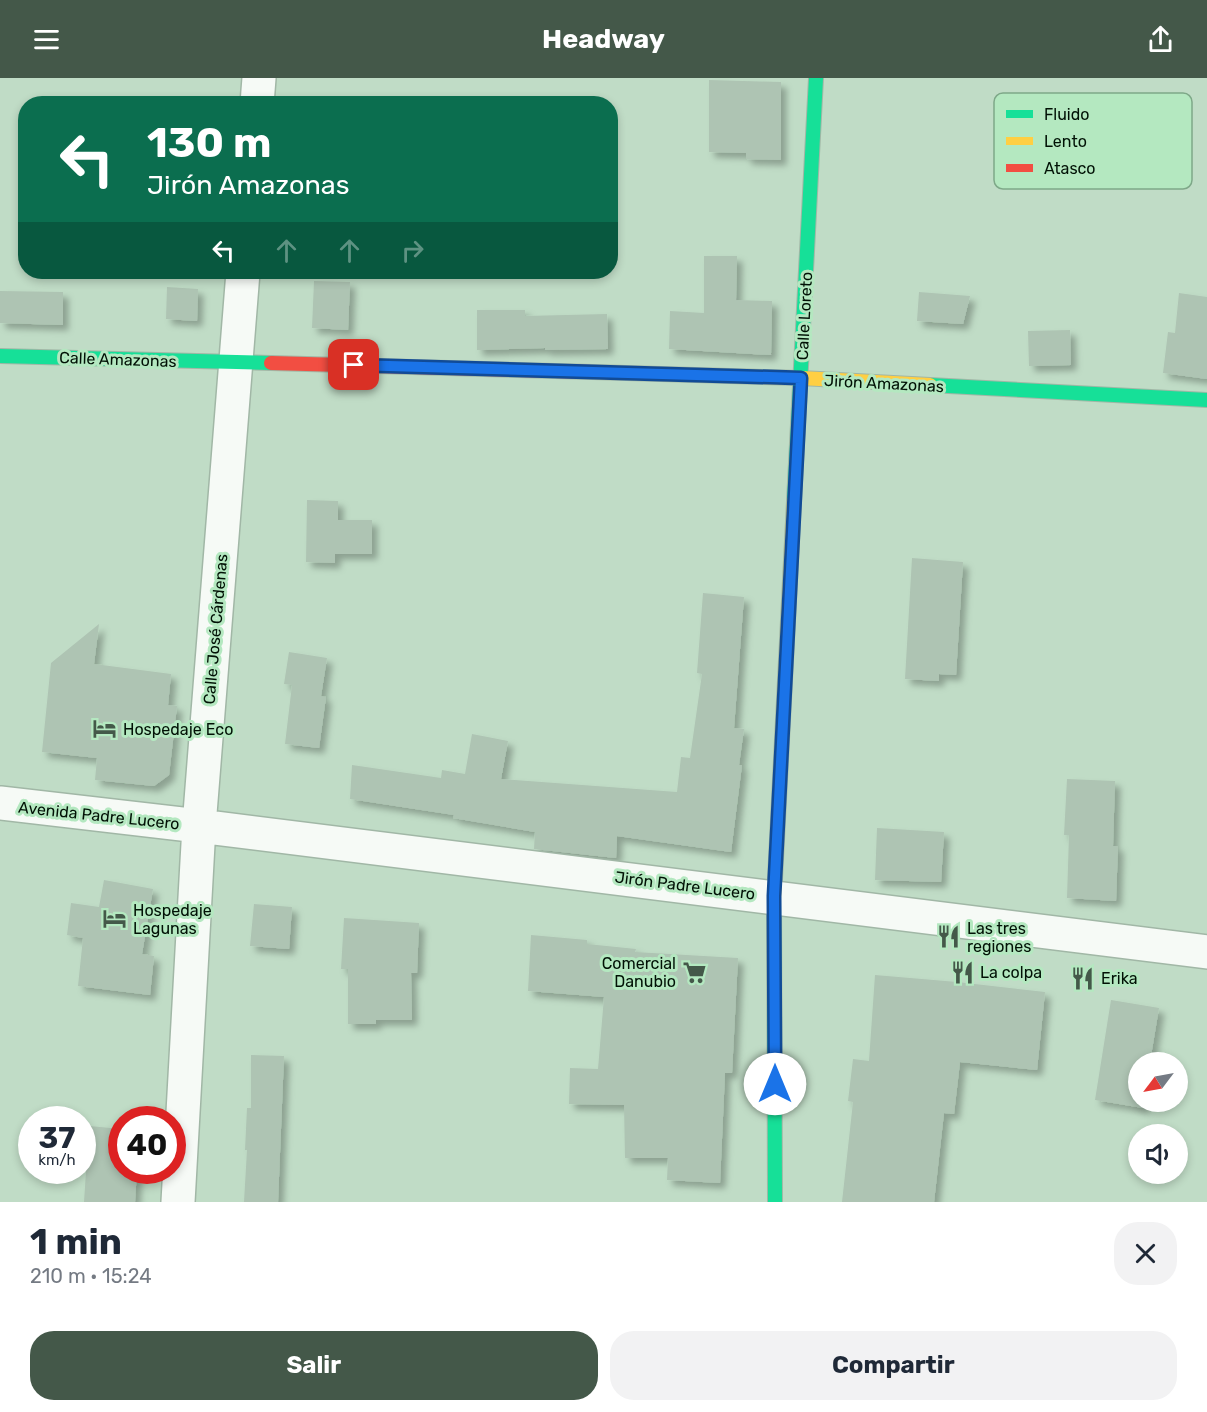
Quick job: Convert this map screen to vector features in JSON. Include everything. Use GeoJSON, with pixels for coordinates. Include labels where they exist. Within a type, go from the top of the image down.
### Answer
{"type":"FeatureCollection","features":[{"type":"Feature","properties":{"kind":"street"},"geometry":{"type":"LineString","coordinates":[[258,96],[259,78]]}},
{"type":"Feature","properties":{"kind":"street","name":"Calle Loreto"},"geometry":{"type":"LineString","coordinates":[[775,1202],[774,896],[816,78]]}},
{"type":"Feature","properties":{"kind":"street","name":"Calle José Cárdenas"},"geometry":{"type":"LineString","coordinates":[[178,1202],[199,826],[242,279]]}},
{"type":"Feature","properties":{"kind":"street","name":"Calle Amazonas"},"geometry":{"type":"LineString","coordinates":[[0,356],[236,362]]}},
{"type":"Feature","properties":{"kind":"street","name":"Jirón Amazonas"},"geometry":{"type":"LineString","coordinates":[[236,362],[801,378],[1207,400]]}},
{"type":"Feature","properties":{"kind":"street","name":"Avenida Padre Lucero"},"geometry":{"type":"LineString","coordinates":[[0,804],[199,826]]}},
{"type":"Feature","properties":{"kind":"street","name":"Jirón Padre Lucero"},"geometry":{"type":"LineString","coordinates":[[199,826],[774,896],[1207,952]]}},
{"type":"Feature","properties":{"kind":"building"},"geometry":{"type":"Polygon","coordinates":[[[709,80],[781,82],[781,160],[746,159],[746,153],[709,152],[709,80]]]}},
{"type":"Feature","properties":{"kind":"building"},"geometry":{"type":"Polygon","coordinates":[[[704,256],[737,256],[736,300],[772,301],[771,355],[669,349],[670,311],[704,313],[704,256]]]}},
{"type":"Feature","properties":{"kind":"building"},"geometry":{"type":"Polygon","coordinates":[[[314,281],[350,282],[348,330],[312,328],[314,281]]]}},
{"type":"Feature","properties":{"kind":"building"},"geometry":{"type":"Polygon","coordinates":[[[167,287],[198,289],[197,321],[166,319],[167,287]]]}},
{"type":"Feature","properties":{"kind":"building"},"geometry":{"type":"Polygon","coordinates":[[[0,291],[63,292],[63,325],[0,323],[0,291]]]}},
{"type":"Feature","properties":{"kind":"building"},"geometry":{"type":"Polygon","coordinates":[[[919,292],[970,296],[963,324],[917,321],[919,292]]]}},
{"type":"Feature","properties":{"kind":"building"},"geometry":{"type":"Polygon","coordinates":[[[1179,293],[1207,297],[1207,379],[1163,373],[1168,332],[1175,333],[1179,293]]]}},
{"type":"Feature","properties":{"kind":"building"},"geometry":{"type":"Polygon","coordinates":[[[477,310],[525,310],[525,316],[607,314],[608,349],[477,350],[477,310]]]}},
{"type":"Feature","properties":{"kind":"building"},"geometry":{"type":"Polygon","coordinates":[[[1070,330],[1071,365],[1029,366],[1028,331],[1070,330]]]}},
{"type":"Feature","properties":{"kind":"building"},"geometry":{"type":"Polygon","coordinates":[[[307,500],[338,501],[338,520],[372,520],[372,554],[335,554],[335,563],[306,562],[307,500]]]}},
{"type":"Feature","properties":{"kind":"building"},"geometry":{"type":"Polygon","coordinates":[[[912,558],[963,562],[956,675],[939,674],[939,681],[905,679],[912,558]]]}},
{"type":"Feature","properties":{"kind":"building"},"geometry":{"type":"Polygon","coordinates":[[[703,593],[744,597],[734,728],[744,729],[731,852],[617,836],[616,858],[534,849],[535,832],[453,818],[454,815],[350,799],[352,765],[441,778],[442,770],[465,774],[472,734],[508,741],[501,779],[677,792],[681,757],[690,758],[702,674],[697,673],[703,593]]]}},
{"type":"Feature","properties":{"kind":"building"},"geometry":{"type":"Polygon","coordinates":[[[99,624],[94,664],[171,674],[168,705],[177,706],[169,775],[154,786],[95,780],[97,758],[42,752],[51,663],[99,624]]]}},
{"type":"Feature","properties":{"kind":"building"},"geometry":{"type":"Polygon","coordinates":[[[289,652],[327,658],[321,696],[326,697],[319,748],[285,744],[292,685],[284,684],[289,652]]]}},
{"type":"Feature","properties":{"kind":"building"},"geometry":{"type":"Polygon","coordinates":[[[1067,779],[1115,781],[1113,846],[1118,846],[1116,901],[1067,898],[1069,835],[1064,835],[1067,779]]]}},
{"type":"Feature","properties":{"kind":"building"},"geometry":{"type":"Polygon","coordinates":[[[877,828],[944,832],[941,882],[875,880],[877,828]]]}},
{"type":"Feature","properties":{"kind":"building"},"geometry":{"type":"Polygon","coordinates":[[[104,880],[153,889],[142,954],[154,956],[150,995],[78,986],[83,938],[67,935],[71,903],[99,907],[104,880]]]}},
{"type":"Feature","properties":{"kind":"building"},"geometry":{"type":"Polygon","coordinates":[[[254,904],[292,907],[289,949],[250,946],[254,904]]]}},
{"type":"Feature","properties":{"kind":"building"},"geometry":{"type":"Polygon","coordinates":[[[344,918],[419,923],[417,973],[411,973],[412,1020],[376,1020],[376,1024],[348,1024],[348,969],[341,969],[344,918]]]}},
{"type":"Feature","properties":{"kind":"building"},"geometry":{"type":"Polygon","coordinates":[[[531,935],[587,940],[587,944],[636,949],[635,952],[738,958],[732,1073],[725,1073],[720,1183],[667,1180],[668,1158],[625,1158],[624,1105],[569,1104],[570,1068],[598,1069],[604,997],[528,991],[531,935]]]}},
{"type":"Feature","properties":{"kind":"building"},"geometry":{"type":"Polygon","coordinates":[[[875,975],[1045,992],[1037,1070],[960,1062],[954,1114],[944,1113],[934,1202],[842,1202],[853,1102],[848,1101],[853,1059],[869,1061],[875,975]]]}},
{"type":"Feature","properties":{"kind":"building"},"geometry":{"type":"Polygon","coordinates":[[[1111,1000],[1159,1008],[1152,1052],[1128,1052],[1128,1106],[1095,1100],[1111,1000]]]}},
{"type":"Feature","properties":{"kind":"building"},"geometry":{"type":"Polygon","coordinates":[[[251,1055],[284,1056],[278,1202],[244,1202],[247,1108],[251,1108],[251,1055]]]}},
{"type":"Feature","properties":{"kind":"building"},"geometry":{"type":"Polygon","coordinates":[[[96,1127],[108,1128],[108,1184],[136,1184],[135,1202],[84,1202],[85,1184],[96,1184],[96,1127]]]}},
{"type":"Feature","properties":{"kind":"traffic: fast"},"geometry":{"type":"LineString","coordinates":[[794,501],[816,78]]}},
{"type":"Feature","properties":{"kind":"traffic: fast"},"geometry":{"type":"LineString","coordinates":[[0,356],[271,363]]}},
{"type":"Feature","properties":{"kind":"traffic: fast"},"geometry":{"type":"LineString","coordinates":[[930,385],[1207,400]]}},
{"type":"Feature","properties":{"kind":"traffic: fast"},"geometry":{"type":"LineString","coordinates":[[774,899],[775,1202]]}},
{"type":"Feature","properties":{"kind":"traffic: slow"},"geometry":{"type":"LineString","coordinates":[[592,372],[801,378],[930,385]]}},
{"type":"Feature","properties":{"kind":"traffic: slow"},"geometry":{"type":"LineString","coordinates":[[774,899],[794,501]]}},
{"type":"Feature","properties":{"kind":"traffic: jam"},"geometry":{"type":"LineString","coordinates":[[271,363],[592,372]]}},
{"type":"Feature","properties":{"kind":"place","name":"Hospedaje Eco"},"geometry":{"type":"Point","coordinates":[105,729]}},
{"type":"Feature","properties":{"kind":"place","name":"Hospedaje Lagunas"},"geometry":{"type":"Point","coordinates":[115,919]}},
{"type":"Feature","properties":{"kind":"place","name":"Las tres regiones"},"geometry":{"type":"Point","coordinates":[949,937]}},
{"type":"Feature","properties":{"kind":"place","name":"Comercial Danubio"},"geometry":{"type":"Point","coordinates":[694,972]}},
{"type":"Feature","properties":{"kind":"place","name":"La colpa"},"geometry":{"type":"Point","coordinates":[962,972]}},
{"type":"Feature","properties":{"kind":"place","name":"Erika"},"geometry":{"type":"Point","coordinates":[1083,978]}},
{"type":"Feature","properties":{"kind":"route"},"geometry":{"type":"LineString","coordinates":[[354,365],[801,378],[774,896],[775,1084]]}}]}
